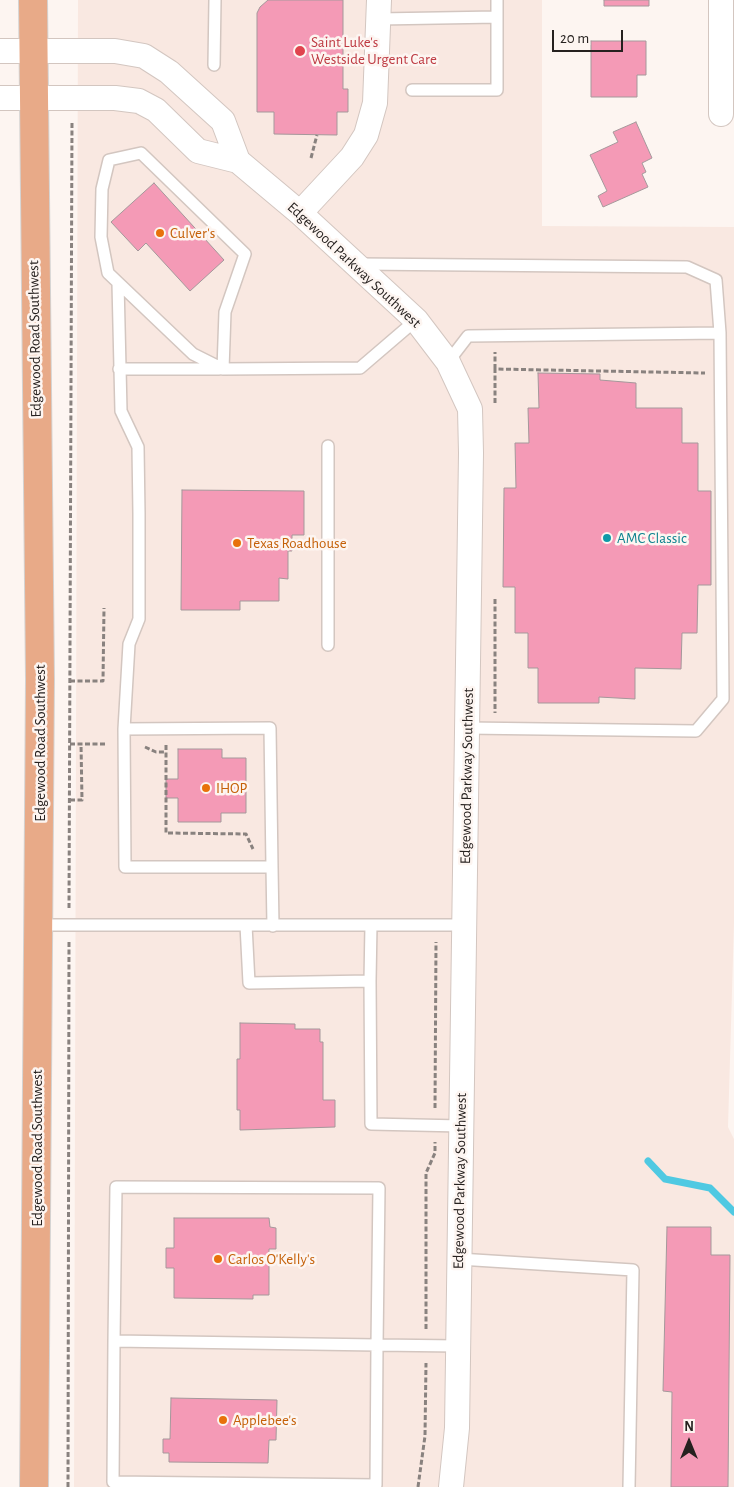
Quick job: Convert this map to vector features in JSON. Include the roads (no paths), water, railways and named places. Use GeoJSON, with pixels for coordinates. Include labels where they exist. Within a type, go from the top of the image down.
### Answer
{"type":"FeatureCollection","features":[{"type":"Feature","properties":{"kind":"main road","name":"Edgewood Road Southwest"},"geometry":{"type":"LineString","coordinates":[[33,0],[40,679],[34,1487]]}},
{"type":"Feature","properties":{"kind":"street"},"geometry":{"type":"LineString","coordinates":[[720,114],[721,0]]}},
{"type":"Feature","properties":{"kind":"street"},"geometry":{"type":"LineString","coordinates":[[300,214],[352,157],[366,135],[375,103],[379,9]]}},
{"type":"Feature","properties":{"kind":"street","name":"Edgewood Parkway Southwest"},"geometry":{"type":"LineString","coordinates":[[0,51],[115,52],[144,56],[169,72],[223,121],[238,161]]}},
{"type":"Feature","properties":{"kind":"street","name":"Edgewood Parkway Southwest"},"geometry":{"type":"LineString","coordinates":[[0,98],[115,98],[138,101],[156,110],[198,151],[238,161],[300,214],[416,320],[448,362],[470,409],[471,453],[457,1428],[451,1487]]}},
{"type":"Feature","properties":{"kind":"lane"},"geometry":{"type":"LineString","coordinates":[[214,65],[215,0]]}},
{"type":"Feature","properties":{"kind":"lane"},"geometry":{"type":"LineString","coordinates":[[412,90],[498,90],[497,0]]}},
{"type":"Feature","properties":{"kind":"lane"},"geometry":{"type":"LineString","coordinates":[[379,9],[497,16]]}},
{"type":"Feature","properties":{"kind":"lane"},"geometry":{"type":"LineString","coordinates":[[141,153],[245,254],[225,312],[223,369],[193,354],[108,273],[101,238],[102,189],[109,160],[141,153]]}},
{"type":"Feature","properties":{"kind":"lane"},"geometry":{"type":"LineString","coordinates":[[355,264],[687,266],[716,280],[720,333],[723,700],[696,731],[467,728]]}},
{"type":"Feature","properties":{"kind":"lane"},"geometry":{"type":"LineString","coordinates":[[118,284],[121,411],[138,447],[138,619],[129,644],[124,729],[125,867],[267,866]]}},
{"type":"Feature","properties":{"kind":"lane"},"geometry":{"type":"LineString","coordinates":[[119,369],[360,368],[416,320]]}},
{"type":"Feature","properties":{"kind":"lane"},"geometry":{"type":"LineString","coordinates":[[448,362],[468,336],[720,333]]}},
{"type":"Feature","properties":{"kind":"lane"},"geometry":{"type":"LineString","coordinates":[[328,446],[328,645]]}},
{"type":"Feature","properties":{"kind":"lane"},"geometry":{"type":"LineString","coordinates":[[124,729],[270,728],[267,866],[273,926]]}},
{"type":"Feature","properties":{"kind":"lane"},"geometry":{"type":"LineString","coordinates":[[38,925],[464,925]]}},
{"type":"Feature","properties":{"kind":"lane"},"geometry":{"type":"LineString","coordinates":[[246,925],[249,983],[370,981]]}},
{"type":"Feature","properties":{"kind":"lane"},"geometry":{"type":"LineString","coordinates":[[371,925],[371,1124],[461,1126]]}},
{"type":"Feature","properties":{"kind":"lane"},"geometry":{"type":"LineString","coordinates":[[116,1187],[380,1188],[376,1485],[113,1482],[114,1342],[116,1187]]}},
{"type":"Feature","properties":{"kind":"lane"},"geometry":{"type":"LineString","coordinates":[[459,1259],[633,1270],[629,1487]]}},
{"type":"Feature","properties":{"kind":"lane"},"geometry":{"type":"LineString","coordinates":[[114,1342],[458,1346]]}},
{"type":"Feature","properties":{"kind":"waterway"},"geometry":{"type":"LineString","coordinates":[[648,1161],[665,1179],[710,1188],[734,1212]]}},
{"type":"Feature","properties":{"kind":"place","name":"Saint Luke's Westside Urgent Care"},"geometry":{"type":"Point","coordinates":[300,51]}},
{"type":"Feature","properties":{"kind":"place","name":"Culver's"},"geometry":{"type":"Point","coordinates":[160,233]}},
{"type":"Feature","properties":{"kind":"place","name":"AMC Classic"},"geometry":{"type":"Point","coordinates":[607,538]}},
{"type":"Feature","properties":{"kind":"place","name":"Texas Roadhouse"},"geometry":{"type":"Point","coordinates":[237,543]}},
{"type":"Feature","properties":{"kind":"place","name":"IHOP"},"geometry":{"type":"Point","coordinates":[206,788]}},
{"type":"Feature","properties":{"kind":"place","name":"Carlos O'Kelly's"},"geometry":{"type":"Point","coordinates":[218,1259]}},
{"type":"Feature","properties":{"kind":"place","name":"Applebee's"},"geometry":{"type":"Point","coordinates":[223,1420]}}]}
